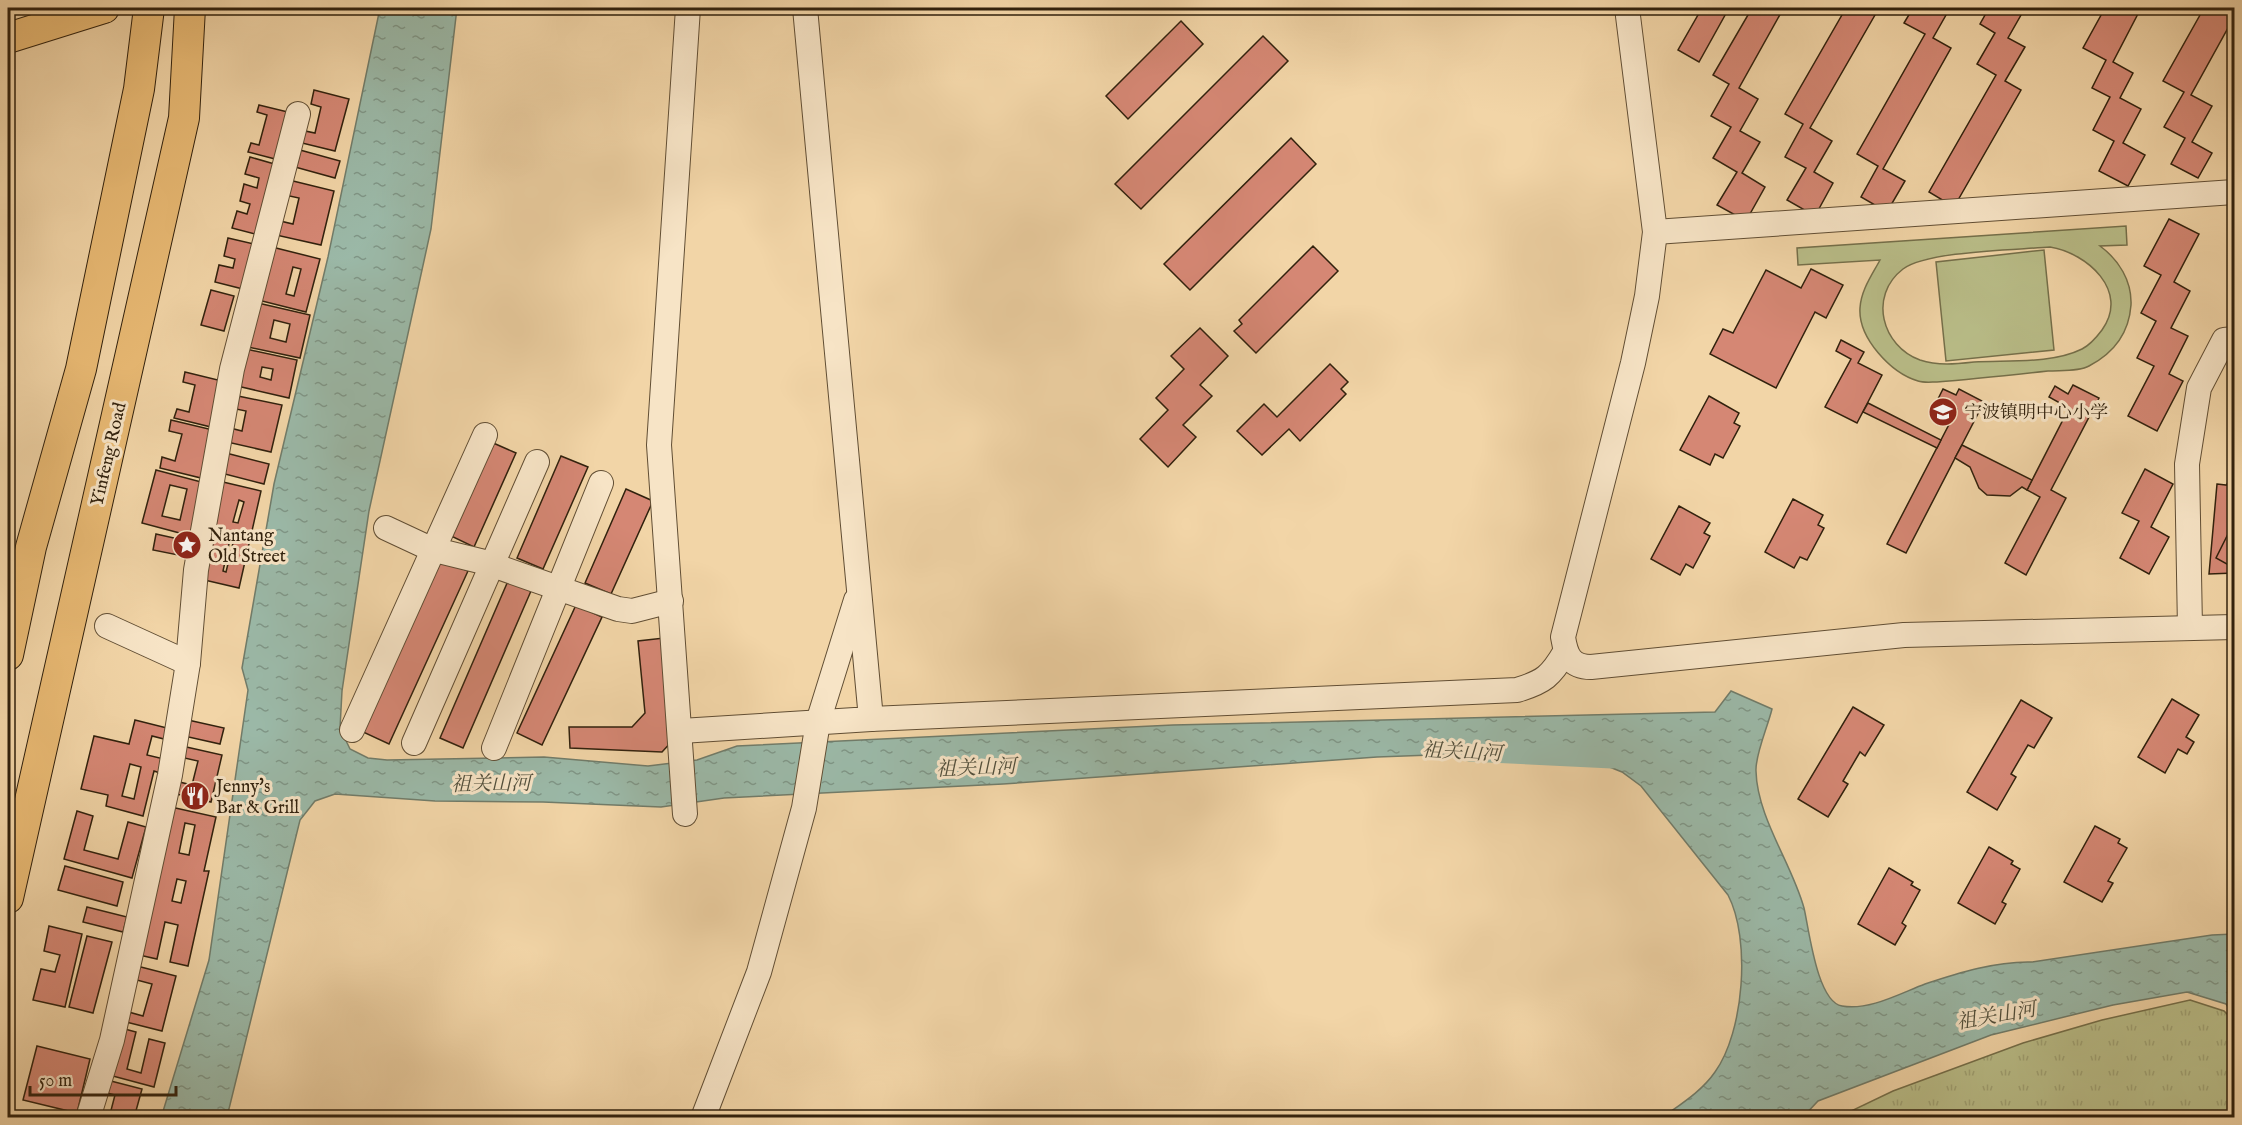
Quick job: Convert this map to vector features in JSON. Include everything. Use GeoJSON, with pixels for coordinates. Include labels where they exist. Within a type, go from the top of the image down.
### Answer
{"type":"FeatureCollection","features":[{"type":"Feature","properties":{"kind":"main road"},"geometry":{"type":"LineString","coordinates":[[8,656],[31,547],[81,369],[139,89],[149,8]]}},
{"type":"Feature","properties":{"kind":"main road","name":"Yinfeng Road"},"geometry":{"type":"LineString","coordinates":[[8,898],[184,118],[190,8]]}},
{"type":"Feature","properties":{"kind":"main road"},"geometry":{"type":"LineString","coordinates":[[8,38],[91,12]]}},
{"type":"Feature","properties":{"kind":"street"},"geometry":{"type":"LineString","coordinates":[[685,814],[659,445],[688,8]]}},
{"type":"Feature","properties":{"kind":"street"},"geometry":{"type":"LineString","coordinates":[[805,8],[871,719]]}},
{"type":"Feature","properties":{"kind":"street"},"geometry":{"type":"LineString","coordinates":[[1627,8],[1654,232],[1647,296],[1634,363],[1563,637],[1565,652],[1571,662],[1579,667],[1591,667],[1904,635],[2235,627]]}},
{"type":"Feature","properties":{"kind":"street"},"geometry":{"type":"LineString","coordinates":[[88,1118],[122,994],[170,775],[188,663],[196,570],[232,369],[298,114]]}},
{"type":"Feature","properties":{"kind":"street"},"geometry":{"type":"LineString","coordinates":[[1654,232],[2235,192]]}},
{"type":"Feature","properties":{"kind":"street"},"geometry":{"type":"LineString","coordinates":[[2190,628],[2187,464],[2199,388],[2224,340],[2235,339]]}},
{"type":"Feature","properties":{"kind":"street"},"geometry":{"type":"LineString","coordinates":[[352,730],[431,549],[485,435]]}},
{"type":"Feature","properties":{"kind":"street"},"geometry":{"type":"LineString","coordinates":[[414,742],[537,462]]}},
{"type":"Feature","properties":{"kind":"street"},"geometry":{"type":"LineString","coordinates":[[494,748],[601,483]]}},
{"type":"Feature","properties":{"kind":"street"},"geometry":{"type":"LineString","coordinates":[[386,528],[431,549],[491,564],[632,611],[670,601]]}},
{"type":"Feature","properties":{"kind":"street"},"geometry":{"type":"LineString","coordinates":[[703,1118],[759,972],[804,805],[817,730],[859,591]]}},
{"type":"Feature","properties":{"kind":"street"},"geometry":{"type":"LineString","coordinates":[[107,626],[188,663]]}},
{"type":"Feature","properties":{"kind":"street"},"geometry":{"type":"LineString","coordinates":[[681,742],[817,730],[871,719],[1517,690],[1538,684],[1552,673],[1565,652]]}},
{"type":"Feature","properties":{"kind":"green space"},"geometry":{"type":"Polygon","coordinates":[[[2126,226],[2127,245],[2100,246],[2118,264],[2127,279],[2131,296],[2130,315],[2119,341],[2106,355],[2085,368],[1920,382],[1908,377],[1887,362],[1878,353],[1864,331],[1860,308],[1862,295],[1880,260],[1798,265],[1797,248],[2126,226]],[[2050,247],[1995,251],[1931,258],[1915,263],[1903,269],[1892,280],[1886,293],[1883,306],[1884,319],[1889,332],[1896,344],[1907,353],[1920,360],[1940,364],[2044,359],[2082,349],[2102,330],[2109,315],[2111,301],[2108,288],[2100,276],[2078,257],[2050,247]]]}},
{"type":"Feature","properties":{"kind":"green space"},"geometry":{"type":"Polygon","coordinates":[[[2044,250],[2054,350],[1946,361],[1936,262],[2044,250]]]}},
{"type":"Feature","properties":{"kind":"green space"},"geometry":{"type":"Polygon","coordinates":[[[2190,1000],[2224,1011],[2234,1021],[2234,1117],[1845,1117],[1851,1111],[1893,1091],[2023,1043],[2102,1020],[2190,1000]]]}},
{"type":"Feature","properties":{"kind":"water"},"geometry":{"type":"Polygon","coordinates":[[[380,8],[457,8],[431,229],[369,511],[342,691],[340,728],[350,749],[368,758],[387,760],[544,757],[648,766],[697,760],[737,746],[1173,725],[1715,712],[1731,691],[1772,709],[1756,764],[1758,788],[1768,823],[1799,891],[1820,979],[1833,1002],[1852,1007],[1874,1004],[1925,984],[1991,966],[2212,935],[2234,934],[2234,1016],[2226,1004],[2187,992],[2113,1005],[1991,1035],[1818,1101],[1803,1117],[1663,1117],[1691,1097],[1710,1079],[1725,1055],[1738,1010],[1741,985],[1740,936],[1735,914],[1728,895],[1641,786],[1622,772],[1567,750],[1377,757],[1003,784],[724,798],[661,807],[543,802],[435,801],[335,794],[315,801],[300,820],[227,1117],[161,1118],[209,960],[248,690],[242,668],[274,484],[328,257],[380,8]]]}},
{"type":"Feature","properties":{"kind":"building"},"geometry":{"type":"Polygon","coordinates":[[[1702,8],[1729,8],[1699,62],[1678,50],[1702,8]]]}},
{"type":"Feature","properties":{"kind":"building"},"geometry":{"type":"Polygon","coordinates":[[[1752,8],[1776,8],[1782,11],[1739,88],[1758,99],[1740,131],[1760,142],[1742,173],[1765,187],[1746,221],[1717,205],[1737,172],[1713,158],[1731,127],[1711,116],[1729,84],[1713,75],[1752,8]]]}},
{"type":"Feature","properties":{"kind":"building"},"geometry":{"type":"Polygon","coordinates":[[[1846,8],[1879,8],[1810,128],[1832,141],[1814,172],[1833,183],[1815,216],[1787,200],[1806,168],[1785,157],[1803,124],[1785,114],[1846,8]]]}},
{"type":"Feature","properties":{"kind":"building"},"geometry":{"type":"Polygon","coordinates":[[[1913,8],[1950,8],[1933,38],[1951,48],[1883,169],[1905,181],[1887,212],[1861,197],[1878,166],[1857,154],[1925,34],[1904,23],[1913,8]]]}},
{"type":"Feature","properties":{"kind":"building"},"geometry":{"type":"Polygon","coordinates":[[[1989,8],[2025,8],[2008,38],[2025,47],[2005,81],[2021,90],[1954,207],[1929,192],[1996,75],[1977,64],[1995,33],[1980,24],[1989,8]]]}},
{"type":"Feature","properties":{"kind":"building"},"geometry":{"type":"Polygon","coordinates":[[[2105,8],[2141,8],[2113,62],[2133,73],[2120,98],[2141,109],[2123,143],[2145,155],[2128,186],[2099,171],[2114,141],[2093,130],[2110,97],[2092,88],[2106,60],[2083,48],[2105,8]]]}},
{"type":"Feature","properties":{"kind":"building"},"geometry":{"type":"Polygon","coordinates":[[[2204,8],[2234,8],[2234,17],[2191,95],[2212,106],[2192,142],[2212,153],[2198,178],[2171,164],[2185,138],[2164,127],[2184,92],[2163,81],[2204,8]]]}},
{"type":"Feature","properties":{"kind":"building"},"geometry":{"type":"Polygon","coordinates":[[[1181,21],[1203,44],[1128,119],[1106,96],[1181,21]]]}},
{"type":"Feature","properties":{"kind":"building"},"geometry":{"type":"Polygon","coordinates":[[[1263,36],[1288,61],[1141,209],[1115,184],[1263,36]]]}},
{"type":"Feature","properties":{"kind":"building"},"geometry":{"type":"Polygon","coordinates":[[[314,90],[349,99],[335,151],[302,143],[305,131],[315,133],[321,107],[311,104],[314,90]]]}},
{"type":"Feature","properties":{"kind":"building"},"geometry":{"type":"Polygon","coordinates":[[[259,105],[292,113],[279,160],[248,152],[251,143],[259,145],[267,115],[257,112],[259,105]]]}},
{"type":"Feature","properties":{"kind":"building"},"geometry":{"type":"Polygon","coordinates":[[[1291,138],[1316,164],[1190,290],[1164,264],[1291,138]]]}},
{"type":"Feature","properties":{"kind":"building"},"geometry":{"type":"Polygon","coordinates":[[[300,150],[340,161],[335,178],[295,167],[300,150]]]}},
{"type":"Feature","properties":{"kind":"building"},"geometry":{"type":"Polygon","coordinates":[[[250,157],[278,165],[259,235],[232,228],[237,211],[247,214],[250,204],[240,201],[244,184],[257,188],[259,178],[245,174],[250,157]]]}},
{"type":"Feature","properties":{"kind":"building"},"geometry":{"type":"Polygon","coordinates":[[[289,180],[334,191],[321,245],[276,235],[280,221],[293,224],[299,198],[285,195],[289,180]]]}},
{"type":"Feature","properties":{"kind":"building"},"geometry":{"type":"Polygon","coordinates":[[[2169,219],[2199,234],[2174,282],[2190,291],[2171,328],[2188,336],[2169,374],[2183,381],[2157,431],[2128,416],[2154,366],[2137,358],[2156,321],[2141,313],[2161,275],[2144,266],[2169,219]]]}},
{"type":"Feature","properties":{"kind":"building"},"geometry":{"type":"Polygon","coordinates":[[[228,238],[254,244],[243,289],[215,282],[219,265],[233,268],[235,259],[224,256],[228,238]]]}},
{"type":"Feature","properties":{"kind":"building"},"geometry":{"type":"Polygon","coordinates":[[[1313,246],[1338,271],[1256,353],[1234,331],[1242,324],[1239,320],[1313,246]]]}},
{"type":"Feature","properties":{"kind":"building"},"geometry":{"type":"Polygon","coordinates":[[[272,247],[320,259],[306,312],[258,300],[272,247]],[[293,267],[286,294],[294,296],[301,269],[293,267]]]}},
{"type":"Feature","properties":{"kind":"building"},"geometry":{"type":"Polygon","coordinates":[[[1811,269],[1843,285],[1826,318],[1815,312],[1776,388],[1710,354],[1723,329],[1733,333],[1766,270],[1801,288],[1811,269]]]}},
{"type":"Feature","properties":{"kind":"building"},"geometry":{"type":"Polygon","coordinates":[[[211,290],[234,296],[224,331],[201,325],[211,290]]]}},
{"type":"Feature","properties":{"kind":"building"},"geometry":{"type":"Polygon","coordinates":[[[258,303],[310,315],[300,358],[248,347],[258,303]],[[274,320],[270,338],[286,342],[290,324],[274,320]]]}},
{"type":"Feature","properties":{"kind":"building"},"geometry":{"type":"Polygon","coordinates":[[[1200,328],[1228,356],[1200,385],[1212,396],[1183,425],[1196,437],[1168,467],[1140,439],[1168,410],[1156,398],[1184,369],[1171,356],[1200,328]]]}},
{"type":"Feature","properties":{"kind":"building"},"geometry":{"type":"Polygon","coordinates":[[[1841,340],[1864,352],[1858,363],[1882,375],[1857,423],[1825,407],[1851,359],[1836,351],[1841,340]]]}},
{"type":"Feature","properties":{"kind":"building"},"geometry":{"type":"Polygon","coordinates":[[[246,349],[297,360],[289,398],[237,386],[246,349]],[[262,367],[260,377],[271,380],[273,369],[262,367]]]}},
{"type":"Feature","properties":{"kind":"building"},"geometry":{"type":"Polygon","coordinates":[[[1330,364],[1348,382],[1341,389],[1346,394],[1300,441],[1289,429],[1262,455],[1237,431],[1264,404],[1277,417],[1330,364]]]}},
{"type":"Feature","properties":{"kind":"building"},"geometry":{"type":"Polygon","coordinates":[[[185,372],[222,381],[211,427],[174,418],[177,409],[189,412],[195,385],[183,382],[185,372]]]}},
{"type":"Feature","properties":{"kind":"building"},"geometry":{"type":"Polygon","coordinates":[[[2073,385],[2099,398],[2051,490],[2066,498],[2026,575],[2005,563],[2040,497],[2027,490],[2069,408],[2049,397],[2055,386],[2068,394],[2073,385]]]}},
{"type":"Feature","properties":{"kind":"building"},"geometry":{"type":"Polygon","coordinates":[[[1943,389],[1956,395],[1959,389],[1984,402],[1906,553],[1887,544],[1957,409],[1938,399],[1943,389]]]}},
{"type":"Feature","properties":{"kind":"building"},"geometry":{"type":"Polygon","coordinates":[[[238,396],[282,405],[271,452],[227,442],[230,428],[242,431],[246,411],[236,409],[238,396]]]}},
{"type":"Feature","properties":{"kind":"building"},"geometry":{"type":"Polygon","coordinates":[[[1709,396],[1739,413],[1734,423],[1740,426],[1723,458],[1715,454],[1710,465],[1680,450],[1709,396]]]}},
{"type":"Feature","properties":{"kind":"building"},"geometry":{"type":"Polygon","coordinates":[[[1868,403],[1941,440],[1937,448],[1863,412],[1868,403]]]}},
{"type":"Feature","properties":{"kind":"building"},"geometry":{"type":"Polygon","coordinates":[[[171,420],[213,430],[201,478],[160,468],[162,457],[175,461],[182,434],[169,431],[171,420]]]}},
{"type":"Feature","properties":{"kind":"building"},"geometry":{"type":"Polygon","coordinates":[[[491,442],[516,453],[474,547],[449,535],[491,442]]]}},
{"type":"Feature","properties":{"kind":"building"},"geometry":{"type":"Polygon","coordinates":[[[1962,445],[2032,480],[2027,490],[2022,487],[2010,496],[1987,495],[1979,488],[1970,467],[1955,458],[1962,445]]]}},
{"type":"Feature","properties":{"kind":"building"},"geometry":{"type":"Polygon","coordinates":[[[226,453],[269,464],[264,484],[221,473],[226,453]]]}},
{"type":"Feature","properties":{"kind":"building"},"geometry":{"type":"Polygon","coordinates":[[[561,456],[588,467],[543,569],[517,558],[561,456]]]}},
{"type":"Feature","properties":{"kind":"building"},"geometry":{"type":"Polygon","coordinates":[[[2145,469],[2173,484],[2151,527],[2169,537],[2149,574],[2120,558],[2139,521],[2122,513],[2145,469]]]}},
{"type":"Feature","properties":{"kind":"building"},"geometry":{"type":"Polygon","coordinates":[[[156,470],[205,483],[191,536],[142,523],[156,470]],[[170,485],[162,516],[180,520],[187,489],[170,485]]]}},
{"type":"Feature","properties":{"kind":"building"},"geometry":{"type":"Polygon","coordinates":[[[2234,470],[2234,514],[2217,504],[2234,470]]]}},
{"type":"Feature","properties":{"kind":"building"},"geometry":{"type":"Polygon","coordinates":[[[223,482],[261,491],[239,588],[200,579],[223,482]],[[239,500],[233,522],[238,523],[244,502],[239,500]],[[230,539],[223,571],[226,572],[234,539],[230,539]]]}},
{"type":"Feature","properties":{"kind":"building"},"geometry":{"type":"Polygon","coordinates":[[[2217,484],[2234,486],[2234,573],[2209,574],[2217,484]]]}},
{"type":"Feature","properties":{"kind":"building"},"geometry":{"type":"Polygon","coordinates":[[[626,489],[653,501],[611,594],[585,583],[626,489]]]}},
{"type":"Feature","properties":{"kind":"building"},"geometry":{"type":"Polygon","coordinates":[[[1793,499],[1823,515],[1818,525],[1824,528],[1807,560],[1800,557],[1794,568],[1765,552],[1793,499]]]}},
{"type":"Feature","properties":{"kind":"building"},"geometry":{"type":"Polygon","coordinates":[[[1679,506],[1710,523],[1704,533],[1710,536],[1693,568],[1686,564],[1680,575],[1651,559],[1679,506]]]}},
{"type":"Feature","properties":{"kind":"building"},"geometry":{"type":"Polygon","coordinates":[[[2234,522],[2234,568],[2216,558],[2234,522]]]}},
{"type":"Feature","properties":{"kind":"building"},"geometry":{"type":"Polygon","coordinates":[[[156,534],[192,542],[188,557],[153,550],[156,534]]]}},
{"type":"Feature","properties":{"kind":"building"},"geometry":{"type":"Polygon","coordinates":[[[441,559],[468,571],[389,744],[363,732],[441,559]]]}},
{"type":"Feature","properties":{"kind":"building"},"geometry":{"type":"Polygon","coordinates":[[[508,581],[531,591],[463,748],[440,738],[508,581]]]}},
{"type":"Feature","properties":{"kind":"building"},"geometry":{"type":"Polygon","coordinates":[[[576,605],[602,617],[542,745],[517,733],[576,605]]]}},
{"type":"Feature","properties":{"kind":"building"},"geometry":{"type":"Polygon","coordinates":[[[664,638],[674,739],[662,752],[570,748],[569,727],[632,727],[645,713],[638,641],[664,638]]]}},
{"type":"Feature","properties":{"kind":"building"},"geometry":{"type":"Polygon","coordinates":[[[2172,699],[2199,715],[2186,737],[2194,742],[2187,754],[2178,749],[2165,773],[2138,757],[2172,699]]]}},
{"type":"Feature","properties":{"kind":"building"},"geometry":{"type":"Polygon","coordinates":[[[2021,700],[2052,718],[2034,748],[2028,745],[2011,774],[2016,777],[1997,810],[1967,792],[2021,700]]]}},
{"type":"Feature","properties":{"kind":"building"},"geometry":{"type":"Polygon","coordinates":[[[1853,707],[1884,725],[1865,756],[1860,752],[1843,781],[1848,784],[1828,817],[1798,799],[1853,707]]]}},
{"type":"Feature","properties":{"kind":"building"},"geometry":{"type":"Polygon","coordinates":[[[135,720],[171,729],[168,740],[152,736],[147,755],[164,759],[160,773],[154,771],[143,816],[106,806],[108,795],[81,789],[94,736],[129,744],[135,720]],[[130,764],[122,796],[134,799],[141,767],[130,764]]]}},
{"type":"Feature","properties":{"kind":"building"},"geometry":{"type":"Polygon","coordinates":[[[188,720],[224,728],[220,744],[184,736],[188,720]]]}},
{"type":"Feature","properties":{"kind":"building"},"geometry":{"type":"Polygon","coordinates":[[[182,746],[222,755],[211,802],[172,793],[175,781],[192,785],[198,761],[180,757],[182,746]]]}},
{"type":"Feature","properties":{"kind":"building"},"geometry":{"type":"Polygon","coordinates":[[[171,807],[216,817],[204,871],[209,871],[188,966],[170,962],[178,925],[165,922],[157,959],[139,955],[171,807]],[[185,823],[179,853],[189,855],[195,825],[185,823]],[[177,879],[172,901],[181,903],[186,881],[177,879]]]}},
{"type":"Feature","properties":{"kind":"building"},"geometry":{"type":"Polygon","coordinates":[[[77,811],[93,816],[84,850],[118,859],[128,822],[146,827],[132,878],[64,859],[77,811]]]}},
{"type":"Feature","properties":{"kind":"building"},"geometry":{"type":"Polygon","coordinates":[[[2095,826],[2120,839],[2118,843],[2127,848],[2108,881],[2113,883],[2102,902],[2064,882],[2095,826]]]}},
{"type":"Feature","properties":{"kind":"building"},"geometry":{"type":"Polygon","coordinates":[[[1989,847],[2013,861],[2011,864],[2020,869],[2002,902],[2006,904],[1995,924],[1958,903],[1989,847]]]}},
{"type":"Feature","properties":{"kind":"building"},"geometry":{"type":"Polygon","coordinates":[[[65,866],[123,882],[117,906],[58,890],[65,866]]]}},
{"type":"Feature","properties":{"kind":"building"},"geometry":{"type":"Polygon","coordinates":[[[1889,868],[1913,882],[1911,885],[1920,890],[1902,923],[1906,926],[1895,945],[1858,924],[1889,868]]]}},
{"type":"Feature","properties":{"kind":"building"},"geometry":{"type":"Polygon","coordinates":[[[87,907],[127,917],[123,932],[83,922],[87,907]]]}},
{"type":"Feature","properties":{"kind":"building"},"geometry":{"type":"Polygon","coordinates":[[[49,926],[82,934],[65,1007],[33,1000],[41,969],[55,972],[60,955],[44,951],[49,926]]]}},
{"type":"Feature","properties":{"kind":"building"},"geometry":{"type":"Polygon","coordinates":[[[87,936],[112,942],[93,1013],[69,1007],[87,936]]]}},
{"type":"Feature","properties":{"kind":"building"},"geometry":{"type":"Polygon","coordinates":[[[137,966],[176,976],[162,1031],[122,1021],[125,1011],[143,1016],[152,984],[133,979],[137,966]]]}},
{"type":"Feature","properties":{"kind":"building"},"geometry":{"type":"Polygon","coordinates":[[[121,1028],[136,1032],[127,1069],[141,1073],[149,1039],[165,1043],[154,1087],[109,1075],[121,1028]]]}},
{"type":"Feature","properties":{"kind":"building"},"geometry":{"type":"Polygon","coordinates":[[[37,1046],[90,1059],[77,1113],[23,1100],[37,1046]]]}},
{"type":"Feature","properties":{"kind":"building"},"geometry":{"type":"Polygon","coordinates":[[[107,1080],[142,1089],[134,1118],[109,1118],[115,1095],[103,1092],[107,1080]]]}},
{"type":"Feature","properties":{"kind":"waterway","name":"祖关山河"},"geometry":{"type":"LineString","coordinates":[[1469,751],[1612,758]]}},
{"type":"Feature","properties":{"kind":"place","name":"宁波镇明中心小学"},"geometry":{"type":"Point","coordinates":[1943,412]}},
{"type":"Feature","properties":{"kind":"place","name":"Nantang Old Street"},"geometry":{"type":"Point","coordinates":[187,545]}},
{"type":"Feature","properties":{"kind":"place","name":"Jenny's Bar & Grill"},"geometry":{"type":"Point","coordinates":[195,796]}}]}
